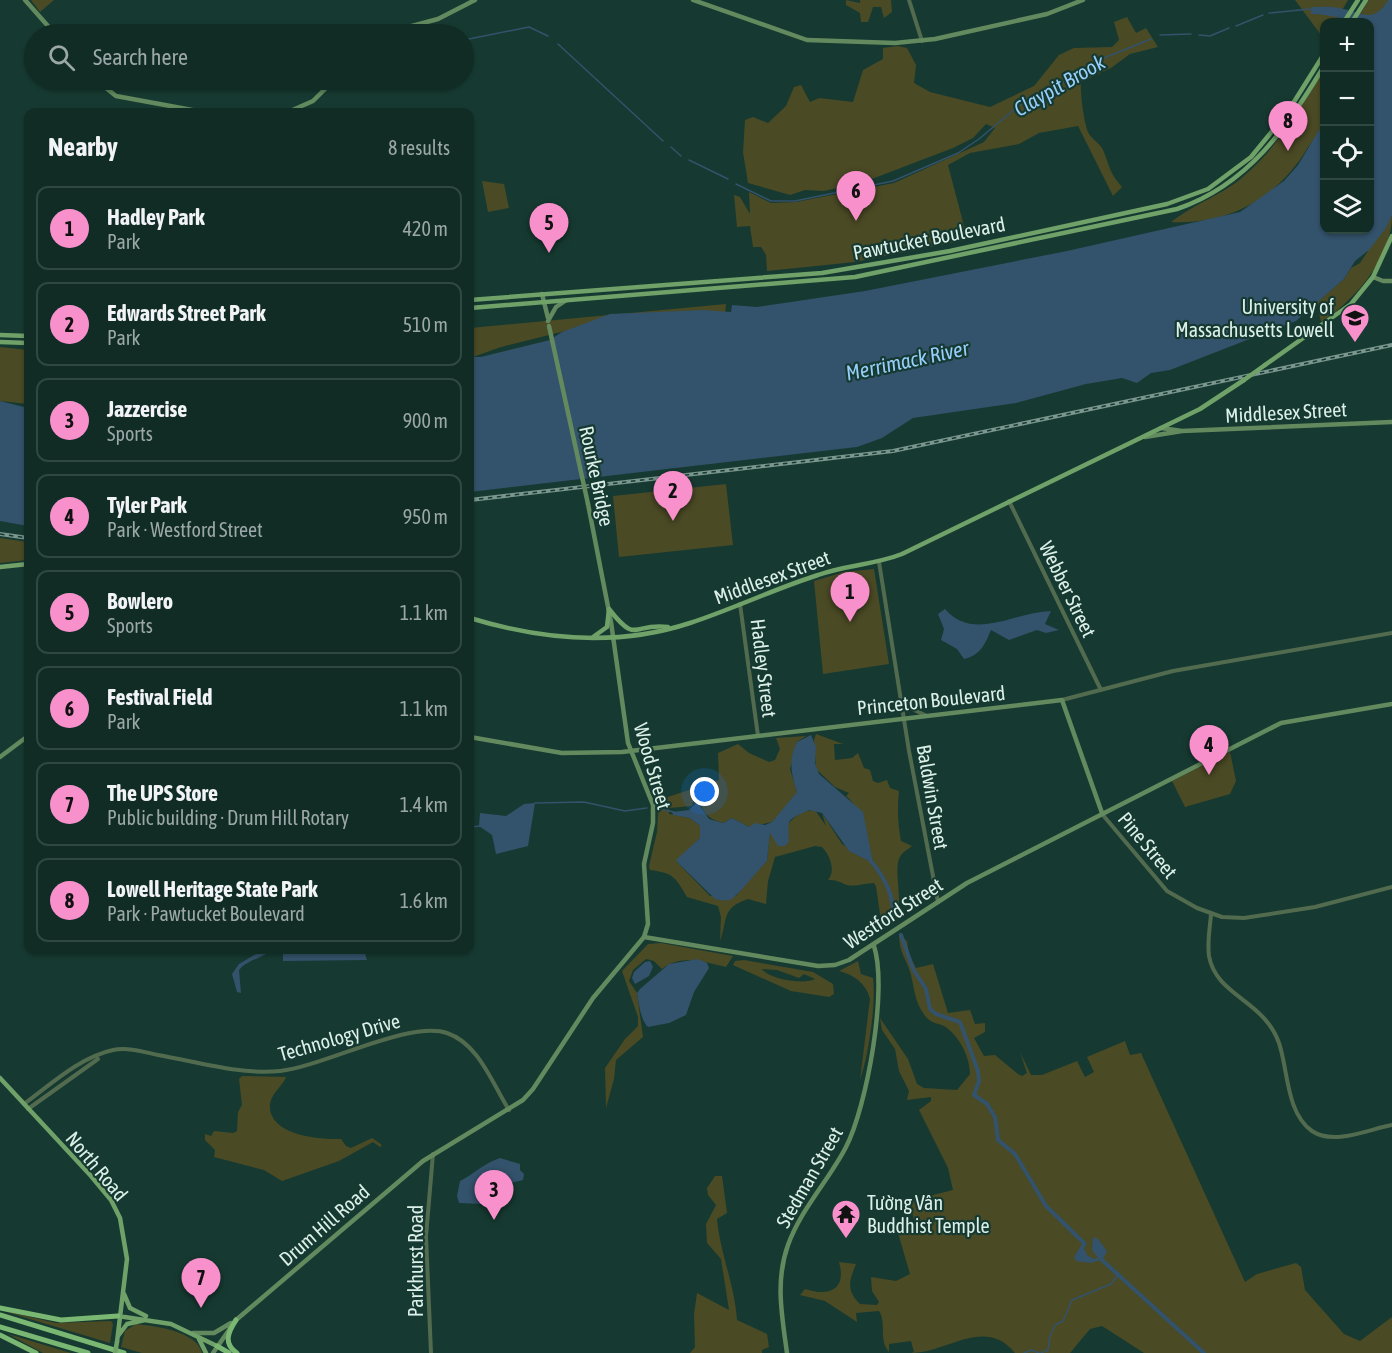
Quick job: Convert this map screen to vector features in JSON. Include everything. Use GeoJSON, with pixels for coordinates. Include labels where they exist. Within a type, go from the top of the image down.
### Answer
{"type":"FeatureCollection","features":[{"type":"Feature","properties":{"kind":"highway"},"geometry":{"type":"LineString","coordinates":[[0,1308],[61,1320],[118,1316]]}},
{"type":"Feature","properties":{"kind":"highway"},"geometry":{"type":"LineString","coordinates":[[0,1316],[124,1353]]}},
{"type":"Feature","properties":{"kind":"highway"},"geometry":{"type":"LineString","coordinates":[[236,1320],[228,1340],[237,1353]]}},
{"type":"Feature","properties":{"kind":"highway"},"geometry":{"type":"LineString","coordinates":[[0,1327],[88,1353]]}},
{"type":"Feature","properties":{"kind":"highway"},"geometry":{"type":"LineString","coordinates":[[0,1335],[36,1353]]}},
{"type":"Feature","properties":{"kind":"highway"},"geometry":{"type":"LineString","coordinates":[[217,1346],[229,1353]]}},
{"type":"Feature","properties":{"kind":"main road"},"geometry":{"type":"LineString","coordinates":[[25,0],[46,24]]}},
{"type":"Feature","properties":{"kind":"main road"},"geometry":{"type":"LineString","coordinates":[[419,24],[438,19],[475,0]]}},
{"type":"Feature","properties":{"kind":"main road"},"geometry":{"type":"LineString","coordinates":[[693,0],[807,40],[889,43],[922,41],[1047,14],[1083,0]]}},
{"type":"Feature","properties":{"kind":"main road"},"geometry":{"type":"LineString","coordinates":[[1347,18],[1358,0]]}},
{"type":"Feature","properties":{"kind":"main road"},"geometry":{"type":"LineString","coordinates":[[1355,18],[1366,0]]}},
{"type":"Feature","properties":{"kind":"main road","name":"Pawtucket Boulevard"},"geometry":{"type":"LineString","coordinates":[[474,300],[765,279],[856,268],[983,244],[1181,200],[1216,184],[1251,157],[1287,113],[1320,60]]}},
{"type":"Feature","properties":{"kind":"main road","name":"Pawtucket Boulevard"},"geometry":{"type":"LineString","coordinates":[[474,308],[855,277],[1177,209],[1216,192],[1254,164],[1288,122],[1320,72]]}},
{"type":"Feature","properties":{"kind":"main road"},"geometry":{"type":"LineString","coordinates":[[108,90],[116,96],[181,108]]}},
{"type":"Feature","properties":{"kind":"main road"},"geometry":{"type":"LineString","coordinates":[[298,108],[313,101],[324,90]]}},
{"type":"Feature","properties":{"kind":"main road"},"geometry":{"type":"LineString","coordinates":[[1159,427],[1217,400],[1345,309],[1372,277],[1392,236]]}},
{"type":"Feature","properties":{"kind":"main road"},"geometry":{"type":"LineString","coordinates":[[1372,277],[1383,282],[1392,281]]}},
{"type":"Feature","properties":{"kind":"main road","name":"Rourke Bridge"},"geometry":{"type":"LineString","coordinates":[[542,294],[588,504],[613,638]]}},
{"type":"Feature","properties":{"kind":"main road"},"geometry":{"type":"LineString","coordinates":[[549,323],[551,312],[560,303],[576,299]]}},
{"type":"Feature","properties":{"kind":"main road"},"geometry":{"type":"LineString","coordinates":[[0,335],[24,336]]}},
{"type":"Feature","properties":{"kind":"main road"},"geometry":{"type":"LineString","coordinates":[[0,342],[24,343]]}},
{"type":"Feature","properties":{"kind":"main road","name":"Middlesex Street"},"geometry":{"type":"LineString","coordinates":[[1134,439],[1182,431],[1392,422]]}},
{"type":"Feature","properties":{"kind":"main road","name":"Middlesex Street"},"geometry":{"type":"LineString","coordinates":[[474,619],[548,636],[589,638],[613,638],[671,628],[817,575],[879,562],[902,554],[1159,427],[1182,431]]}},
{"type":"Feature","properties":{"kind":"main road"},"geometry":{"type":"LineString","coordinates":[[0,567],[24,564]]}},
{"type":"Feature","properties":{"kind":"main road"},"geometry":{"type":"LineString","coordinates":[[609,609],[621,625],[630,631],[671,628]]}},
{"type":"Feature","properties":{"kind":"main road"},"geometry":{"type":"LineString","coordinates":[[589,638],[598,635],[607,627],[609,609]]}},
{"type":"Feature","properties":{"kind":"main road","name":"Wood Street"},"geometry":{"type":"LineString","coordinates":[[613,638],[621,706],[631,751],[653,805],[653,823],[644,864],[648,914],[644,937]]}},
{"type":"Feature","properties":{"kind":"main road","name":"Princeton Boulevard"},"geometry":{"type":"LineString","coordinates":[[474,738],[562,753],[631,751],[1062,700]]}},
{"type":"Feature","properties":{"kind":"main road","name":"Pine Street"},"geometry":{"type":"LineString","coordinates":[[1062,700],[1102,813]]}},
{"type":"Feature","properties":{"kind":"main road","name":"Westford Street"},"geometry":{"type":"LineString","coordinates":[[644,937],[818,966],[842,963],[874,946],[984,873],[1281,723],[1392,704]]}},
{"type":"Feature","properties":{"kind":"main road"},"geometry":{"type":"LineString","coordinates":[[0,758],[24,739]]}},
{"type":"Feature","properties":{"kind":"main road"},"geometry":{"type":"LineString","coordinates":[[433,1154],[509,1110],[533,1089],[593,998],[644,937]]}},
{"type":"Feature","properties":{"kind":"main road","name":"Stedman Street"},"geometry":{"type":"LineString","coordinates":[[787,1353],[780,1300],[783,1266],[794,1232],[846,1147],[862,1104],[878,993],[878,963],[874,946]]}},
{"type":"Feature","properties":{"kind":"main road","name":"North Road"},"geometry":{"type":"LineString","coordinates":[[0,1078],[91,1176],[116,1210],[127,1245],[124,1291],[118,1316],[115,1353]]}},
{"type":"Feature","properties":{"kind":"main road","name":"Drum Hill Road"},"geometry":{"type":"LineString","coordinates":[[194,1333],[214,1333],[236,1320],[433,1154]]}},
{"type":"Feature","properties":{"kind":"main road"},"geometry":{"type":"LineString","coordinates":[[124,1291],[130,1308],[152,1319],[194,1333],[217,1346]]}},
{"type":"Feature","properties":{"kind":"main road"},"geometry":{"type":"LineString","coordinates":[[118,1316],[152,1319]]}},
{"type":"Feature","properties":{"kind":"main road"},"geometry":{"type":"LineString","coordinates":[[117,1341],[127,1324],[152,1319]]}},
{"type":"Feature","properties":{"kind":"main road","name":"Drum Hill Road"},"geometry":{"type":"LineString","coordinates":[[213,1353],[236,1320]]}},
{"type":"Feature","properties":{"kind":"main road"},"geometry":{"type":"LineString","coordinates":[[194,1333],[202,1342],[206,1353]]}},
{"type":"Feature","properties":{"kind":"street"},"geometry":{"type":"LineString","coordinates":[[909,0],[922,41]]}},
{"type":"Feature","properties":{"kind":"street","name":"Webber Street"},"geometry":{"type":"LineString","coordinates":[[1009,501],[1101,690]]}},
{"type":"Feature","properties":{"kind":"street","name":"Baldwin Street"},"geometry":{"type":"LineString","coordinates":[[879,562],[900,697],[938,902]]}},
{"type":"Feature","properties":{"kind":"street","name":"Hadley Street"},"geometry":{"type":"LineString","coordinates":[[741,604],[758,736]]}},
{"type":"Feature","properties":{"kind":"street","name":"Princeton Boulevard"},"geometry":{"type":"LineString","coordinates":[[1062,700],[1173,671],[1392,633]]}},
{"type":"Feature","properties":{"kind":"street","name":"Baldwin Street"},"geometry":{"type":"LineString","coordinates":[[900,697],[910,708],[925,716]]}},
{"type":"Feature","properties":{"kind":"street","name":"Pine Street"},"geometry":{"type":"LineString","coordinates":[[1102,813],[1163,887],[1183,901],[1211,914],[1234,919],[1256,917],[1326,905],[1392,887]]}},
{"type":"Feature","properties":{"kind":"street"},"geometry":{"type":"LineString","coordinates":[[1211,914],[1209,949],[1212,964],[1225,986],[1270,1023],[1281,1050],[1294,1105],[1306,1125],[1319,1135],[1334,1137],[1392,1125]]}},
{"type":"Feature","properties":{"kind":"street","name":"Technology Drive"},"geometry":{"type":"LineString","coordinates":[[24,1104],[65,1074],[104,1054],[124,1049],[246,1071],[280,1071],[327,1060],[415,1032],[431,1030],[453,1036],[468,1046],[509,1110]]}},
{"type":"Feature","properties":{"kind":"street","name":"Technology Drive"},"geometry":{"type":"LineString","coordinates":[[28,1109],[104,1054]]}},
{"type":"Feature","properties":{"kind":"street","name":"Parkhurst Road"},"geometry":{"type":"LineString","coordinates":[[431,1353],[426,1236],[433,1154]]}},
{"type":"Feature","properties":{"kind":"street"},"geometry":{"type":"LineString","coordinates":[[423,1161],[430,1161],[433,1170]]}},
{"type":"Feature","properties":{"kind":"shaded area"},"geometry":{"type":"Polygon","coordinates":[[[31,0],[54,0],[40,12],[31,0]]]}},
{"type":"Feature","properties":{"kind":"shaded area"},"geometry":{"type":"Polygon","coordinates":[[[846,0],[860,3],[860,0],[891,0],[892,12],[884,18],[881,7],[873,7],[868,22],[861,22],[860,13],[846,5],[846,0]]]}},
{"type":"Feature","properties":{"kind":"shaded area"},"geometry":{"type":"Polygon","coordinates":[[[1295,0],[1348,0],[1337,18],[1320,18],[1320,34],[1295,0]]]}},
{"type":"Feature","properties":{"kind":"shaded area"},"geometry":{"type":"Polygon","coordinates":[[[1369,0],[1388,0],[1374,28],[1374,18],[1358,18],[1369,0]]]}},
{"type":"Feature","properties":{"kind":"shaded area"},"geometry":{"type":"Polygon","coordinates":[[[1127,17],[1136,33],[1146,28],[1158,47],[1130,54],[1111,68],[1081,82],[1088,132],[1102,148],[1112,173],[1122,187],[1113,196],[1078,126],[1039,133],[1019,144],[970,153],[948,165],[964,226],[969,227],[973,232],[964,236],[965,240],[855,262],[767,271],[766,255],[761,247],[753,247],[750,226],[737,227],[734,195],[740,197],[750,214],[749,192],[771,203],[796,202],[894,183],[984,142],[995,128],[986,124],[973,138],[953,148],[864,182],[824,191],[805,190],[790,195],[748,183],[743,152],[745,120],[753,117],[768,123],[786,106],[794,87],[801,85],[810,102],[819,98],[853,102],[863,70],[883,59],[883,48],[898,46],[907,48],[916,65],[914,83],[930,92],[990,107],[1034,86],[1059,55],[1074,48],[1112,47],[1119,40],[1114,22],[1127,17]]]}},
{"type":"Feature","properties":{"kind":"shaded area"},"geometry":{"type":"Polygon","coordinates":[[[1320,76],[1320,130],[1281,182],[1250,205],[1232,213],[1192,222],[1171,222],[1231,186],[1246,174],[1272,148],[1320,76]]]}},
{"type":"Feature","properties":{"kind":"shaded area"},"geometry":{"type":"Polygon","coordinates":[[[482,181],[504,184],[509,208],[488,212],[482,181]]]}},
{"type":"Feature","properties":{"kind":"shaded area"},"geometry":{"type":"Polygon","coordinates":[[[1392,215],[1386,247],[1369,276],[1346,302],[1321,322],[1317,302],[1344,279],[1351,268],[1360,263],[1392,215]]]}},
{"type":"Feature","properties":{"kind":"shaded area"},"geometry":{"type":"Polygon","coordinates":[[[726,304],[725,314],[577,328],[501,347],[474,357],[474,328],[726,304]]]}},
{"type":"Feature","properties":{"kind":"shaded area"},"geometry":{"type":"Polygon","coordinates":[[[0,347],[24,350],[24,404],[0,401],[0,347]]]}},
{"type":"Feature","properties":{"kind":"shaded area"},"geometry":{"type":"Polygon","coordinates":[[[726,484],[733,545],[619,557],[613,496],[726,484]]]}},
{"type":"Feature","properties":{"kind":"shaded area"},"geometry":{"type":"Polygon","coordinates":[[[0,538],[24,541],[24,560],[0,563],[0,538]]]}},
{"type":"Feature","properties":{"kind":"shaded area"},"geometry":{"type":"Polygon","coordinates":[[[874,569],[889,664],[823,674],[814,581],[844,572],[874,569]]]}},
{"type":"Feature","properties":{"kind":"shaded area"},"geometry":{"type":"Polygon","coordinates":[[[816,734],[843,744],[834,744],[835,760],[852,758],[858,753],[864,768],[870,770],[873,781],[878,783],[887,780],[890,788],[899,791],[898,817],[901,841],[912,846],[899,859],[897,921],[872,936],[881,921],[876,886],[874,883],[847,885],[828,880],[832,872],[830,859],[822,847],[815,846],[775,857],[768,881],[766,904],[748,899],[733,906],[727,915],[720,941],[721,917],[718,906],[687,897],[673,877],[650,870],[657,832],[659,800],[719,780],[718,753],[738,744],[749,753],[769,762],[775,760],[780,749],[776,738],[806,736],[797,742],[790,769],[796,795],[772,822],[749,827],[732,818],[723,823],[716,821],[704,811],[696,790],[692,806],[669,808],[669,814],[690,818],[700,826],[700,838],[677,862],[710,896],[736,896],[751,875],[767,861],[770,832],[789,836],[786,828],[791,821],[802,813],[815,810],[826,826],[822,813],[842,844],[872,863],[864,826],[858,810],[846,796],[849,793],[835,787],[816,769],[814,740],[816,734]]]}},
{"type":"Feature","properties":{"kind":"shaded area"},"geometry":{"type":"Polygon","coordinates":[[[1230,752],[1236,781],[1230,794],[1185,807],[1172,781],[1230,752]]]}},
{"type":"Feature","properties":{"kind":"shaded area"},"geometry":{"type":"Polygon","coordinates":[[[899,935],[907,941],[909,954],[916,968],[933,964],[948,1013],[970,1010],[975,1024],[985,1023],[985,1032],[974,1038],[984,1056],[995,1055],[1022,1076],[1027,1073],[1020,1052],[1031,1075],[1042,1075],[1077,1061],[1085,1077],[1094,1072],[1087,1057],[1125,1041],[1130,1055],[1141,1053],[1245,1282],[1257,1274],[1296,1263],[1301,1267],[1305,1290],[1344,1334],[1360,1341],[1392,1317],[1392,1353],[1144,1353],[1102,1326],[1090,1329],[1070,1353],[1015,1353],[1003,1342],[991,1337],[965,1339],[911,1353],[914,1352],[911,1341],[889,1344],[889,1352],[884,1342],[879,1311],[856,1313],[857,1322],[825,1301],[800,1295],[805,1289],[822,1292],[834,1289],[840,1279],[839,1262],[856,1264],[850,1280],[852,1294],[860,1304],[877,1305],[879,1302],[872,1291],[871,1277],[896,1281],[910,1274],[898,1233],[916,1227],[909,1201],[953,1190],[948,1168],[919,1110],[931,1101],[931,1097],[907,1100],[909,1091],[899,1071],[895,1049],[882,1030],[880,1018],[908,1059],[917,1084],[924,1088],[957,1090],[970,1074],[968,1061],[963,1047],[954,1035],[944,1026],[929,1020],[920,1008],[899,935]]]}},
{"type":"Feature","properties":{"kind":"shaded area"},"geometry":{"type":"Polygon","coordinates":[[[661,943],[733,956],[726,967],[685,960],[669,964],[662,969],[654,961],[646,959],[633,970],[629,981],[637,993],[643,1037],[616,1060],[614,1079],[606,1108],[605,1068],[625,1039],[638,1026],[638,1017],[622,971],[648,944],[661,943]]]}},
{"type":"Feature","properties":{"kind":"shaded area"},"geometry":{"type":"Polygon","coordinates":[[[744,960],[813,972],[833,984],[834,994],[829,997],[791,991],[733,965],[735,961],[744,960]],[[762,969],[771,976],[787,980],[810,981],[815,979],[804,974],[799,978],[777,970],[762,969]]]}},
{"type":"Feature","properties":{"kind":"shaded area"},"geometry":{"type":"Polygon","coordinates":[[[858,961],[861,974],[873,978],[874,989],[871,1029],[860,1080],[870,999],[866,988],[859,980],[839,971],[858,961]]]}},
{"type":"Feature","properties":{"kind":"shaded area"},"geometry":{"type":"Polygon","coordinates":[[[242,1076],[286,1077],[270,1104],[271,1114],[285,1129],[308,1137],[341,1139],[346,1146],[351,1148],[372,1138],[382,1145],[380,1147],[373,1142],[339,1161],[282,1181],[264,1170],[214,1157],[215,1150],[205,1140],[205,1134],[211,1136],[214,1131],[233,1133],[237,1131],[238,1112],[242,1105],[239,1079],[242,1076]]]}},
{"type":"Feature","properties":{"kind":"shaded area"},"geometry":{"type":"Polygon","coordinates":[[[715,1176],[722,1176],[727,1213],[717,1219],[737,1320],[767,1334],[769,1347],[762,1350],[762,1353],[690,1353],[695,1347],[694,1314],[697,1293],[729,1310],[721,1259],[707,1243],[706,1224],[716,1205],[708,1195],[707,1188],[715,1176]]]}},
{"type":"Feature","properties":{"kind":"shaded area"},"geometry":{"type":"Polygon","coordinates":[[[0,1310],[56,1323],[111,1321],[113,1324],[110,1343],[0,1310]]]}},
{"type":"Feature","properties":{"kind":"shaded area"},"geometry":{"type":"Polygon","coordinates":[[[136,1324],[164,1328],[184,1335],[199,1346],[202,1353],[142,1353],[121,1347],[125,1331],[136,1324]]]}},
{"type":"Feature","properties":{"kind":"shaded area"},"geometry":{"type":"Polygon","coordinates":[[[8,1334],[71,1353],[43,1353],[8,1334]]]}},
{"type":"Feature","properties":{"kind":"water","name":"Merrimack River"},"geometry":{"type":"Polygon","coordinates":[[[1388,0],[1392,0],[1392,215],[1386,228],[1369,250],[1355,261],[1344,279],[1296,321],[1170,370],[1151,373],[1137,383],[1122,378],[1086,384],[1016,403],[913,418],[882,438],[857,447],[474,492],[474,357],[550,340],[562,332],[610,314],[703,310],[731,312],[732,305],[757,307],[865,291],[1067,251],[1240,212],[1284,181],[1298,165],[1320,129],[1320,234],[1374,234],[1374,18],[1340,18],[1311,14],[1311,7],[1336,7],[1366,15],[1377,12],[1388,0]]]}},
{"type":"Feature","properties":{"kind":"water"},"geometry":{"type":"Polygon","coordinates":[[[0,401],[24,407],[24,525],[0,521],[0,401]]]}},
{"type":"Feature","properties":{"kind":"water"},"geometry":{"type":"Polygon","coordinates":[[[945,609],[956,619],[981,624],[1051,611],[1045,624],[1059,630],[1046,633],[1037,630],[1009,640],[991,630],[978,652],[964,659],[957,649],[941,640],[944,629],[938,614],[945,609]]]}},
{"type":"Feature","properties":{"kind":"water"},"geometry":{"type":"Polygon","coordinates":[[[811,735],[816,747],[815,763],[819,774],[863,812],[873,863],[849,851],[822,813],[809,810],[790,821],[789,841],[785,846],[778,846],[770,833],[767,861],[737,894],[730,900],[715,899],[677,862],[677,859],[700,838],[700,826],[690,818],[673,815],[672,812],[689,810],[697,802],[709,819],[723,823],[732,818],[749,827],[755,823],[765,825],[772,822],[797,792],[792,773],[792,755],[797,742],[811,735]]]}},
{"type":"Feature","properties":{"kind":"water"},"geometry":{"type":"Polygon","coordinates":[[[535,803],[528,846],[496,854],[492,835],[479,826],[480,813],[506,816],[524,804],[535,803]]]}},
{"type":"Feature","properties":{"kind":"water"},"geometry":{"type":"Polygon","coordinates":[[[256,954],[265,954],[239,970],[241,993],[237,992],[232,974],[239,964],[256,954]]]}},
{"type":"Feature","properties":{"kind":"water"},"geometry":{"type":"Polygon","coordinates":[[[283,954],[365,954],[367,960],[283,961],[283,954]]]}},
{"type":"Feature","properties":{"kind":"water"},"geometry":{"type":"Polygon","coordinates":[[[698,959],[707,963],[709,968],[694,992],[686,1015],[669,1023],[648,1027],[642,1016],[637,993],[669,964],[698,959]]]}},
{"type":"Feature","properties":{"kind":"water"},"geometry":{"type":"Polygon","coordinates":[[[650,961],[653,967],[649,976],[635,984],[632,978],[634,972],[645,962],[650,961]]]}},
{"type":"Feature","properties":{"kind":"water"},"geometry":{"type":"Polygon","coordinates":[[[500,1158],[520,1164],[520,1170],[524,1174],[523,1180],[494,1187],[483,1204],[459,1203],[457,1196],[460,1181],[500,1158]]]}},
{"type":"Feature","properties":{"kind":"water"},"geometry":{"type":"Polygon","coordinates":[[[1093,1237],[1098,1239],[1107,1251],[1103,1259],[1091,1263],[1076,1261],[1074,1257],[1084,1241],[1087,1244],[1084,1248],[1087,1255],[1094,1259],[1098,1258],[1092,1250],[1093,1237]]]}},
{"type":"Feature","properties":{"kind":"waterway","name":"Claypit Brook"},"geometry":{"type":"LineString","coordinates":[[1269,13],[1310,9]]}},
{"type":"Feature","properties":{"kind":"waterway","name":"Claypit Brook"},"geometry":{"type":"LineString","coordinates":[[1236,26],[1263,15]]}},
{"type":"Feature","properties":{"kind":"waterway","name":"Claypit Brook"},"geometry":{"type":"LineString","coordinates":[[474,38],[529,27],[548,36]]}},
{"type":"Feature","properties":{"kind":"waterway","name":"Claypit Brook"},"geometry":{"type":"LineString","coordinates":[[1199,35],[1210,36],[1229,28]]}},
{"type":"Feature","properties":{"kind":"waterway","name":"Claypit Brook"},"geometry":{"type":"LineString","coordinates":[[1160,35],[1191,34]]}},
{"type":"Feature","properties":{"kind":"waterway","name":"Claypit Brook"},"geometry":{"type":"LineString","coordinates":[[736,184],[771,201],[795,201],[893,181],[958,153],[979,139],[1028,98],[1056,87],[1099,60],[1151,39]]}},
{"type":"Feature","properties":{"kind":"waterway","name":"Claypit Brook"},"geometry":{"type":"LineString","coordinates":[[558,44],[663,141]]}},
{"type":"Feature","properties":{"kind":"waterway","name":"Claypit Brook"},"geometry":{"type":"LineString","coordinates":[[671,147],[681,156]]}},
{"type":"Feature","properties":{"kind":"waterway","name":"Claypit Brook"},"geometry":{"type":"LineString","coordinates":[[689,160],[728,179]]}},
{"type":"Feature","properties":{"kind":"waterway"},"geometry":{"type":"LineString","coordinates":[[535,803],[584,802],[625,811],[647,808]]}},
{"type":"Feature","properties":{"kind":"waterway"},"geometry":{"type":"LineString","coordinates":[[660,809],[674,812]]}},
{"type":"Feature","properties":{"kind":"waterway"},"geometry":{"type":"LineString","coordinates":[[474,827],[481,826]]}},
{"type":"Feature","properties":{"kind":"waterway"},"geometry":{"type":"LineString","coordinates":[[870,860],[880,873],[891,897],[892,921]]}},
{"type":"Feature","properties":{"kind":"waterway"},"geometry":{"type":"LineString","coordinates":[[901,935],[913,969],[926,989],[930,1009],[936,1014],[960,1022],[978,1071],[979,1081],[974,1095],[987,1104],[995,1117],[998,1140],[1015,1154],[1046,1206],[1084,1243]]}},
{"type":"Feature","properties":{"kind":"waterway"},"geometry":{"type":"LineString","coordinates":[[1102,1260],[1204,1353]]}},
{"type":"Feature","properties":{"kind":"waterway"},"geometry":{"type":"LineString","coordinates":[[1041,1353],[1048,1350],[1050,1336],[1055,1325],[1063,1321],[1072,1300],[1111,1284],[1119,1273]]}},
{"type":"Feature","properties":{"kind":"waterway"},"geometry":{"type":"LineString","coordinates":[[1024,1353],[1031,1350],[1039,1353]]}},
{"type":"Feature","properties":{"kind":"railway"},"geometry":{"type":"LineString","coordinates":[[474,500],[893,451],[1392,345]]}},
{"type":"Feature","properties":{"kind":"railway"},"geometry":{"type":"LineString","coordinates":[[0,534],[24,537]]}},
{"type":"Feature","properties":{"kind":"place","name":"Lowell Heritage State Park"},"geometry":{"type":"Point","coordinates":[1288,151]}},
{"type":"Feature","properties":{"kind":"place","name":"Festival Field"},"geometry":{"type":"Point","coordinates":[856,221]}},
{"type":"Feature","properties":{"kind":"place","name":"Bowlero"},"geometry":{"type":"Point","coordinates":[549,253]}},
{"type":"Feature","properties":{"kind":"place","name":"University of Massachusetts Lowell"},"geometry":{"type":"Point","coordinates":[1355,344]}},
{"type":"Feature","properties":{"kind":"place","name":"Edwards Street Park"},"geometry":{"type":"Point","coordinates":[673,521]}},
{"type":"Feature","properties":{"kind":"place","name":"Hadley Park"},"geometry":{"type":"Point","coordinates":[850,622]}},
{"type":"Feature","properties":{"kind":"place","name":"Tyler Park"},"geometry":{"type":"Point","coordinates":[1209,775]}},
{"type":"Feature","properties":{"kind":"place","name":"Jazzercise"},"geometry":{"type":"Point","coordinates":[494,1220]}},
{"type":"Feature","properties":{"kind":"place","name":"Tường Vân Buddhist Temple"},"geometry":{"type":"Point","coordinates":[846,1240]}},
{"type":"Feature","properties":{"kind":"place","name":"The UPS Store"},"geometry":{"type":"Point","coordinates":[201,1308]}}]}
